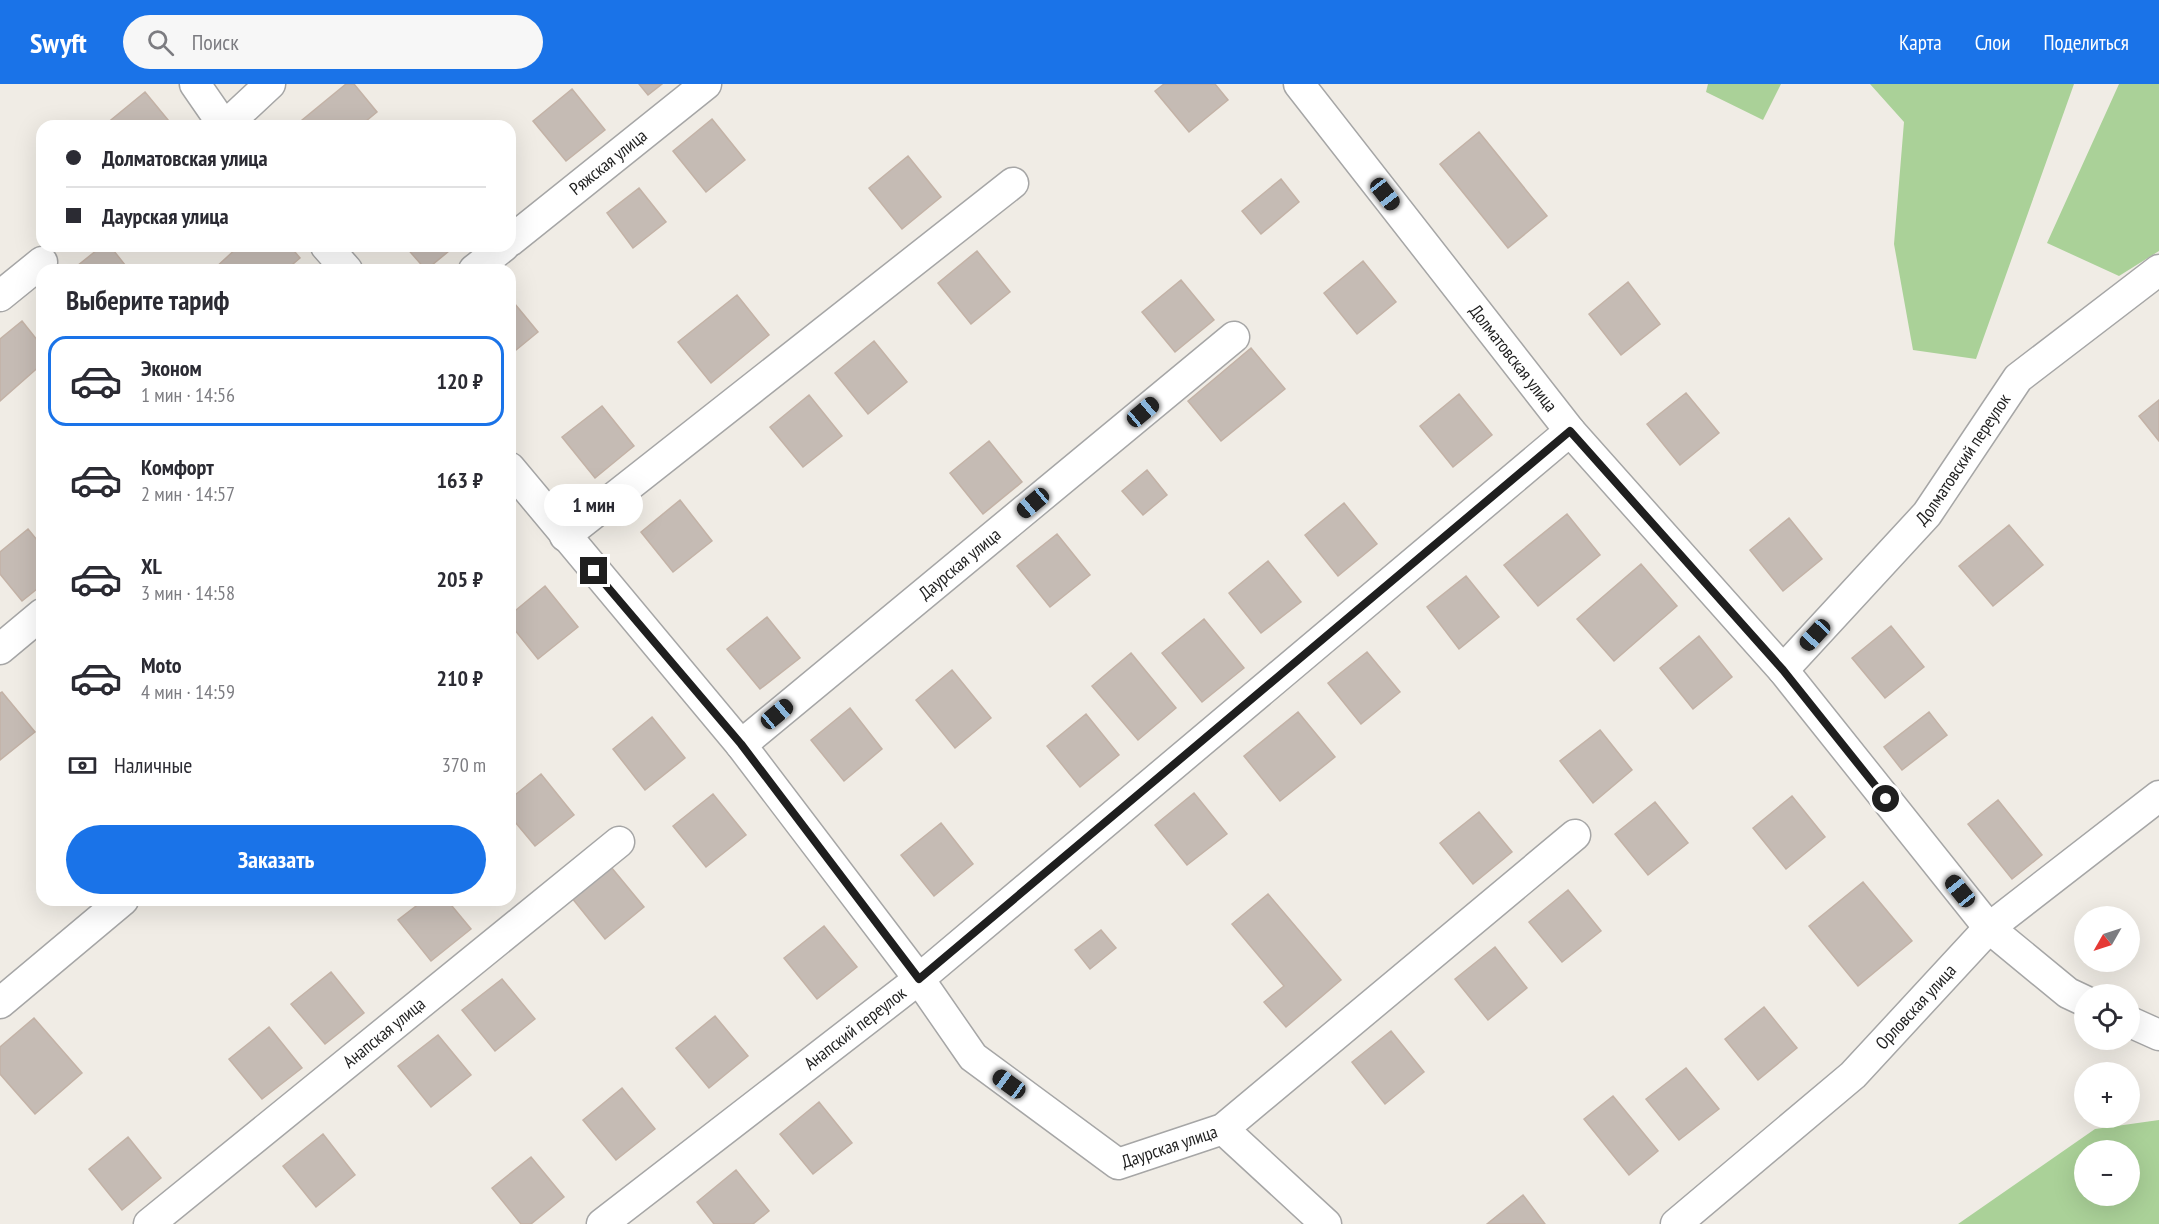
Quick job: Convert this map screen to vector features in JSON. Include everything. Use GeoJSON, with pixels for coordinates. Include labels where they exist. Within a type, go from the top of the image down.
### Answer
{"type":"FeatureCollection","features":[{"type":"Feature","properties":{"kind":"street"},"geometry":{"type":"LineString","coordinates":[[195,84],[220,120]]}},
{"type":"Feature","properties":{"kind":"street"},"geometry":{"type":"LineString","coordinates":[[231,120],[270,84]]}},
{"type":"Feature","properties":{"kind":"street","name":"Ряжская улица"},"geometry":{"type":"LineString","coordinates":[[516,236],[706,84]]}},
{"type":"Feature","properties":{"kind":"street","name":"Долматовская улица"},"geometry":{"type":"LineString","coordinates":[[1299,84],[1570,431],[1783,670],[1989,928],[2074,996]]}},
{"type":"Feature","properties":{"kind":"street"},"geometry":{"type":"LineString","coordinates":[[565,536],[1013,183]]}},
{"type":"Feature","properties":{"kind":"street"},"geometry":{"type":"LineString","coordinates":[[331,252],[341,264]]}},
{"type":"Feature","properties":{"kind":"street"},"geometry":{"type":"LineString","coordinates":[[482,264],[496,252]]}},
{"type":"Feature","properties":{"kind":"street"},"geometry":{"type":"LineString","coordinates":[[0,296],[36,267]]}},
{"type":"Feature","properties":{"kind":"street","name":"Долматовский переулок"},"geometry":{"type":"LineString","coordinates":[[1783,670],[1927,514],[2018,378],[2159,270]]}},
{"type":"Feature","properties":{"kind":"street","name":"Даурская улица"},"geometry":{"type":"LineString","coordinates":[[741,744],[1234,337]]}},
{"type":"Feature","properties":{"kind":"street","name":"Анапский переулок"},"geometry":{"type":"LineString","coordinates":[[602,1224],[919,979],[1570,431]]}},
{"type":"Feature","properties":{"kind":"street","name":"Даурская улица"},"geometry":{"type":"LineString","coordinates":[[516,475],[741,744],[919,979],[973,1058],[1118,1164],[1222,1130],[1575,835]]}},
{"type":"Feature","properties":{"kind":"street"},"geometry":{"type":"LineString","coordinates":[[0,649],[36,620]]}},
{"type":"Feature","properties":{"kind":"street","name":"Орловская улица"},"geometry":{"type":"LineString","coordinates":[[1676,1224],[1853,1075],[1989,928],[2159,796]]}},
{"type":"Feature","properties":{"kind":"street","name":"Анапская улица"},"geometry":{"type":"LineString","coordinates":[[149,1224],[619,842]]}},
{"type":"Feature","properties":{"kind":"street"},"geometry":{"type":"LineString","coordinates":[[0,1003],[116,906]]}},
{"type":"Feature","properties":{"kind":"street"},"geometry":{"type":"LineString","coordinates":[[2140,1026],[2159,1035]]}},
{"type":"Feature","properties":{"kind":"street"},"geometry":{"type":"LineString","coordinates":[[1222,1130],[1326,1224]]}},
{"type":"Feature","properties":{"kind":"green space"},"geometry":{"type":"Polygon","coordinates":[[[1708,84],[1781,84],[1763,120],[1706,92],[1708,84]]]}},
{"type":"Feature","properties":{"kind":"green space"},"geometry":{"type":"Polygon","coordinates":[[[1870,84],[2074,84],[1976,359],[1913,350],[1894,244],[1904,122],[1870,84]]]}},
{"type":"Feature","properties":{"kind":"green space"},"geometry":{"type":"Polygon","coordinates":[[[2119,84],[2159,84],[2159,251],[2119,276],[2047,243],[2119,84]]]}},
{"type":"Feature","properties":{"kind":"green space"},"geometry":{"type":"Polygon","coordinates":[[[2159,1120],[2159,1224],[1958,1224],[2074,1144],[2074,1206],[2140,1206],[2140,1140],[2079,1140],[2095,1129],[2140,1128],[2140,1123],[2159,1120]]]}},
{"type":"Feature","properties":{"kind":"building"},"geometry":{"type":"Polygon","coordinates":[[[346,84],[354,84],[377,112],[367,120],[302,120],[346,84]]]}},
{"type":"Feature","properties":{"kind":"building"},"geometry":{"type":"Polygon","coordinates":[[[639,84],[662,84],[648,95],[639,84]]]}},
{"type":"Feature","properties":{"kind":"building"},"geometry":{"type":"Polygon","coordinates":[[[1164,84],[1215,84],[1228,100],[1189,132],[1155,91],[1164,84]]]}},
{"type":"Feature","properties":{"kind":"building"},"geometry":{"type":"Polygon","coordinates":[[[572,89],[605,130],[566,161],[533,121],[572,89]]]}},
{"type":"Feature","properties":{"kind":"building"},"geometry":{"type":"Polygon","coordinates":[[[145,92],[168,120],[111,120],[145,92]]]}},
{"type":"Feature","properties":{"kind":"building"},"geometry":{"type":"Polygon","coordinates":[[[712,119],[745,160],[706,192],[673,151],[712,119]]]}},
{"type":"Feature","properties":{"kind":"building"},"geometry":{"type":"Polygon","coordinates":[[[1479,132],[1547,216],[1508,248],[1440,164],[1479,132]]]}},
{"type":"Feature","properties":{"kind":"building"},"geometry":{"type":"Polygon","coordinates":[[[908,156],[941,197],[902,229],[869,188],[908,156]]]}},
{"type":"Feature","properties":{"kind":"building"},"geometry":{"type":"Polygon","coordinates":[[[1281,179],[1299,202],[1261,234],[1242,211],[1281,179]]]}},
{"type":"Feature","properties":{"kind":"building"},"geometry":{"type":"Polygon","coordinates":[[[639,188],[666,222],[633,248],[607,213],[639,188]]]}},
{"type":"Feature","properties":{"kind":"building"},"geometry":{"type":"Polygon","coordinates":[[[977,251],[1010,292],[971,324],[938,283],[977,251]]]}},
{"type":"Feature","properties":{"kind":"building"},"geometry":{"type":"Polygon","coordinates":[[[94,252],[115,252],[124,264],[80,264],[94,252]]]}},
{"type":"Feature","properties":{"kind":"building"},"geometry":{"type":"Polygon","coordinates":[[[232,252],[295,252],[300,258],[293,264],[220,264],[232,252]]]}},
{"type":"Feature","properties":{"kind":"building"},"geometry":{"type":"Polygon","coordinates":[[[410,252],[448,252],[433,264],[421,264],[410,252]]]}},
{"type":"Feature","properties":{"kind":"building"},"geometry":{"type":"Polygon","coordinates":[[[1363,261],[1396,302],[1357,334],[1324,293],[1363,261]]]}},
{"type":"Feature","properties":{"kind":"building"},"geometry":{"type":"Polygon","coordinates":[[[1181,280],[1214,320],[1175,352],[1142,312],[1181,280]]]}},
{"type":"Feature","properties":{"kind":"building"},"geometry":{"type":"Polygon","coordinates":[[[1628,282],[1660,324],[1621,355],[1589,314],[1628,282]]]}},
{"type":"Feature","properties":{"kind":"building"},"geometry":{"type":"Polygon","coordinates":[[[737,295],[769,335],[711,383],[678,342],[737,295]]]}},
{"type":"Feature","properties":{"kind":"building"},"geometry":{"type":"Polygon","coordinates":[[[516,305],[538,332],[516,350],[516,305]]]}},
{"type":"Feature","properties":{"kind":"building"},"geometry":{"type":"Polygon","coordinates":[[[22,321],[36,338],[36,369],[0,401],[0,339],[22,321]]]}},
{"type":"Feature","properties":{"kind":"building"},"geometry":{"type":"Polygon","coordinates":[[[874,341],[907,382],[868,414],[835,373],[874,341]]]}},
{"type":"Feature","properties":{"kind":"building"},"geometry":{"type":"Polygon","coordinates":[[[1251,348],[1285,389],[1221,441],[1188,401],[1251,348]]]}},
{"type":"Feature","properties":{"kind":"building"},"geometry":{"type":"Polygon","coordinates":[[[1686,393],[1719,433],[1680,465],[1647,424],[1686,393]]]}},
{"type":"Feature","properties":{"kind":"building"},"geometry":{"type":"Polygon","coordinates":[[[1459,394],[1492,435],[1453,467],[1420,426],[1459,394]]]}},
{"type":"Feature","properties":{"kind":"building"},"geometry":{"type":"Polygon","coordinates":[[[809,395],[842,436],[803,467],[770,427],[809,395]]]}},
{"type":"Feature","properties":{"kind":"building"},"geometry":{"type":"Polygon","coordinates":[[[2159,400],[2159,441],[2139,416],[2159,400]]]}},
{"type":"Feature","properties":{"kind":"building"},"geometry":{"type":"Polygon","coordinates":[[[602,406],[634,446],[595,478],[562,437],[602,406]]]}},
{"type":"Feature","properties":{"kind":"building"},"geometry":{"type":"Polygon","coordinates":[[[989,441],[1022,482],[983,514],[950,473],[989,441]]]}},
{"type":"Feature","properties":{"kind":"building"},"geometry":{"type":"Polygon","coordinates":[[[1147,470],[1167,495],[1143,515],[1122,491],[1147,470]]]}},
{"type":"Feature","properties":{"kind":"building"},"geometry":{"type":"Polygon","coordinates":[[[680,500],[712,541],[673,572],[641,532],[680,500]]]}},
{"type":"Feature","properties":{"kind":"building"},"geometry":{"type":"Polygon","coordinates":[[[1344,503],[1377,544],[1338,576],[1305,535],[1344,503]]]}},
{"type":"Feature","properties":{"kind":"building"},"geometry":{"type":"Polygon","coordinates":[[[1567,514],[1600,555],[1538,606],[1504,565],[1567,514]]]}},
{"type":"Feature","properties":{"kind":"building"},"geometry":{"type":"Polygon","coordinates":[[[1789,518],[1822,559],[1783,591],[1750,550],[1789,518]]]}},
{"type":"Feature","properties":{"kind":"building"},"geometry":{"type":"Polygon","coordinates":[[[2009,525],[2043,565],[1993,606],[1959,566],[2009,525]]]}},
{"type":"Feature","properties":{"kind":"building"},"geometry":{"type":"Polygon","coordinates":[[[28,529],[36,539],[36,590],[22,601],[0,574],[0,552],[28,529]]]}},
{"type":"Feature","properties":{"kind":"building"},"geometry":{"type":"Polygon","coordinates":[[[1057,534],[1090,575],[1050,607],[1017,566],[1057,534]]]}},
{"type":"Feature","properties":{"kind":"building"},"geometry":{"type":"Polygon","coordinates":[[[1268,561],[1301,602],[1261,633],[1229,593],[1268,561]]]}},
{"type":"Feature","properties":{"kind":"building"},"geometry":{"type":"Polygon","coordinates":[[[1641,564],[1677,606],[1614,661],[1577,619],[1641,564]]]}},
{"type":"Feature","properties":{"kind":"building"},"geometry":{"type":"Polygon","coordinates":[[[1466,576],[1499,617],[1459,649],[1427,607],[1466,576]]]}},
{"type":"Feature","properties":{"kind":"building"},"geometry":{"type":"Polygon","coordinates":[[[545,586],[578,627],[538,659],[516,632],[516,610],[545,586]]]}},
{"type":"Feature","properties":{"kind":"building"},"geometry":{"type":"Polygon","coordinates":[[[767,617],[800,658],[760,689],[727,649],[767,617]]]}},
{"type":"Feature","properties":{"kind":"building"},"geometry":{"type":"Polygon","coordinates":[[[1204,619],[1244,668],[1202,702],[1162,653],[1204,619]]]}},
{"type":"Feature","properties":{"kind":"building"},"geometry":{"type":"Polygon","coordinates":[[[1891,626],[1924,667],[1885,698],[1852,658],[1891,626]]]}},
{"type":"Feature","properties":{"kind":"building"},"geometry":{"type":"Polygon","coordinates":[[[1699,636],[1732,677],[1693,709],[1660,668],[1699,636]]]}},
{"type":"Feature","properties":{"kind":"building"},"geometry":{"type":"Polygon","coordinates":[[[1367,652],[1400,692],[1361,724],[1328,683],[1367,652]]]}},
{"type":"Feature","properties":{"kind":"building"},"geometry":{"type":"Polygon","coordinates":[[[1131,653],[1176,708],[1138,740],[1092,686],[1131,653]]]}},
{"type":"Feature","properties":{"kind":"building"},"geometry":{"type":"Polygon","coordinates":[[[952,670],[991,718],[955,748],[916,700],[952,670]]]}},
{"type":"Feature","properties":{"kind":"building"},"geometry":{"type":"Polygon","coordinates":[[[2,692],[35,732],[0,760],[0,693],[2,692]]]}},
{"type":"Feature","properties":{"kind":"building"},"geometry":{"type":"Polygon","coordinates":[[[850,708],[882,749],[844,781],[811,740],[850,708]]]}},
{"type":"Feature","properties":{"kind":"building"},"geometry":{"type":"Polygon","coordinates":[[[1298,712],[1335,757],[1280,801],[1244,756],[1298,712]]]}},
{"type":"Feature","properties":{"kind":"building"},"geometry":{"type":"Polygon","coordinates":[[[1929,712],[1947,735],[1902,770],[1884,747],[1929,712]]]}},
{"type":"Feature","properties":{"kind":"building"},"geometry":{"type":"Polygon","coordinates":[[[1086,714],[1119,755],[1080,787],[1047,746],[1086,714]]]}},
{"type":"Feature","properties":{"kind":"building"},"geometry":{"type":"Polygon","coordinates":[[[652,717],[685,758],[645,790],[613,749],[652,717]]]}},
{"type":"Feature","properties":{"kind":"building"},"geometry":{"type":"Polygon","coordinates":[[[1600,730],[1632,770],[1593,803],[1560,761],[1600,730]]]}},
{"type":"Feature","properties":{"kind":"building"},"geometry":{"type":"Polygon","coordinates":[[[541,774],[574,815],[535,846],[516,823],[516,794],[541,774]]]}},
{"type":"Feature","properties":{"kind":"building"},"geometry":{"type":"Polygon","coordinates":[[[1194,793],[1227,834],[1187,865],[1155,825],[1194,793]]]}},
{"type":"Feature","properties":{"kind":"building"},"geometry":{"type":"Polygon","coordinates":[[[713,794],[746,835],[706,867],[673,826],[713,794]]]}},
{"type":"Feature","properties":{"kind":"building"},"geometry":{"type":"Polygon","coordinates":[[[1792,796],[1825,837],[1786,869],[1753,828],[1792,796]]]}},
{"type":"Feature","properties":{"kind":"building"},"geometry":{"type":"Polygon","coordinates":[[[1998,800],[2042,855],[2012,879],[1968,824],[1998,800]]]}},
{"type":"Feature","properties":{"kind":"building"},"geometry":{"type":"Polygon","coordinates":[[[1655,802],[1688,843],[1648,875],[1615,834],[1655,802]]]}},
{"type":"Feature","properties":{"kind":"building"},"geometry":{"type":"Polygon","coordinates":[[[1479,812],[1512,852],[1473,884],[1440,843],[1479,812]]]}},
{"type":"Feature","properties":{"kind":"building"},"geometry":{"type":"Polygon","coordinates":[[[941,823],[973,864],[934,896],[901,855],[941,823]]]}},
{"type":"Feature","properties":{"kind":"building"},"geometry":{"type":"Polygon","coordinates":[[[611,867],[644,907],[605,939],[572,898],[611,867]]]}},
{"type":"Feature","properties":{"kind":"building"},"geometry":{"type":"Polygon","coordinates":[[[1863,882],[1912,941],[1858,986],[1809,926],[1863,882]]]}},
{"type":"Feature","properties":{"kind":"building"},"geometry":{"type":"Polygon","coordinates":[[[1568,890],[1601,931],[1562,962],[1529,922],[1568,890]]]}},
{"type":"Feature","properties":{"kind":"building"},"geometry":{"type":"Polygon","coordinates":[[[1268,894],[1341,980],[1286,1027],[1264,1002],[1284,986],[1232,924],[1268,894]]]}},
{"type":"Feature","properties":{"kind":"building"},"geometry":{"type":"Polygon","coordinates":[[[416,906],[452,906],[471,929],[431,961],[398,920],[416,906]]]}},
{"type":"Feature","properties":{"kind":"building"},"geometry":{"type":"Polygon","coordinates":[[[824,926],[857,967],[817,999],[784,958],[824,926]]]}},
{"type":"Feature","properties":{"kind":"building"},"geometry":{"type":"Polygon","coordinates":[[[1101,930],[1116,948],[1090,969],[1075,950],[1101,930]]]}},
{"type":"Feature","properties":{"kind":"building"},"geometry":{"type":"Polygon","coordinates":[[[1495,947],[1527,988],[1488,1020],[1455,979],[1495,947]]]}},
{"type":"Feature","properties":{"kind":"building"},"geometry":{"type":"Polygon","coordinates":[[[331,972],[364,1013],[325,1044],[291,1004],[331,972]]]}},
{"type":"Feature","properties":{"kind":"building"},"geometry":{"type":"Polygon","coordinates":[[[502,979],[535,1019],[495,1051],[462,1010],[502,979]]]}},
{"type":"Feature","properties":{"kind":"building"},"geometry":{"type":"Polygon","coordinates":[[[1764,1007],[1797,1048],[1758,1080],[1725,1039],[1764,1007]]]}},
{"type":"Feature","properties":{"kind":"building"},"geometry":{"type":"Polygon","coordinates":[[[715,1016],[748,1056],[709,1088],[676,1048],[715,1016]]]}},
{"type":"Feature","properties":{"kind":"building"},"geometry":{"type":"Polygon","coordinates":[[[34,1018],[82,1073],[35,1114],[0,1074],[0,1047],[34,1018]]]}},
{"type":"Feature","properties":{"kind":"building"},"geometry":{"type":"Polygon","coordinates":[[[269,1027],[302,1068],[262,1099],[229,1059],[269,1027]]]}},
{"type":"Feature","properties":{"kind":"building"},"geometry":{"type":"Polygon","coordinates":[[[1391,1031],[1424,1072],[1385,1104],[1352,1062],[1391,1031]]]}},
{"type":"Feature","properties":{"kind":"building"},"geometry":{"type":"Polygon","coordinates":[[[438,1035],[471,1075],[431,1107],[398,1066],[438,1035]]]}},
{"type":"Feature","properties":{"kind":"building"},"geometry":{"type":"Polygon","coordinates":[[[1686,1068],[1719,1109],[1679,1140],[1646,1099],[1686,1068]]]}},
{"type":"Feature","properties":{"kind":"building"},"geometry":{"type":"Polygon","coordinates":[[[622,1088],[655,1129],[616,1160],[583,1120],[622,1088]]]}},
{"type":"Feature","properties":{"kind":"building"},"geometry":{"type":"Polygon","coordinates":[[[1613,1096],[1658,1151],[1629,1175],[1584,1119],[1613,1096]]]}},
{"type":"Feature","properties":{"kind":"building"},"geometry":{"type":"Polygon","coordinates":[[[819,1102],[852,1143],[813,1174],[780,1134],[819,1102]]]}},
{"type":"Feature","properties":{"kind":"building"},"geometry":{"type":"Polygon","coordinates":[[[323,1134],[355,1175],[316,1207],[283,1166],[323,1134]]]}},
{"type":"Feature","properties":{"kind":"building"},"geometry":{"type":"Polygon","coordinates":[[[128,1137],[161,1178],[122,1210],[89,1169],[128,1137]]]}},
{"type":"Feature","properties":{"kind":"building"},"geometry":{"type":"Polygon","coordinates":[[[531,1157],[564,1197],[531,1224],[521,1224],[492,1188],[531,1157]]]}},
{"type":"Feature","properties":{"kind":"building"},"geometry":{"type":"Polygon","coordinates":[[[736,1170],[769,1211],[753,1224],[714,1224],[697,1202],[736,1170]]]}},
{"type":"Feature","properties":{"kind":"building"},"geometry":{"type":"Polygon","coordinates":[[[1523,1195],[1545,1224],[1487,1224],[1523,1195]]]}},
{"type":"Feature","properties":{"kind":"route"},"geometry":{"type":"LineString","coordinates":[[594,571],[741,744],[919,979],[1570,431],[1783,670],[1886,799]]}}]}
